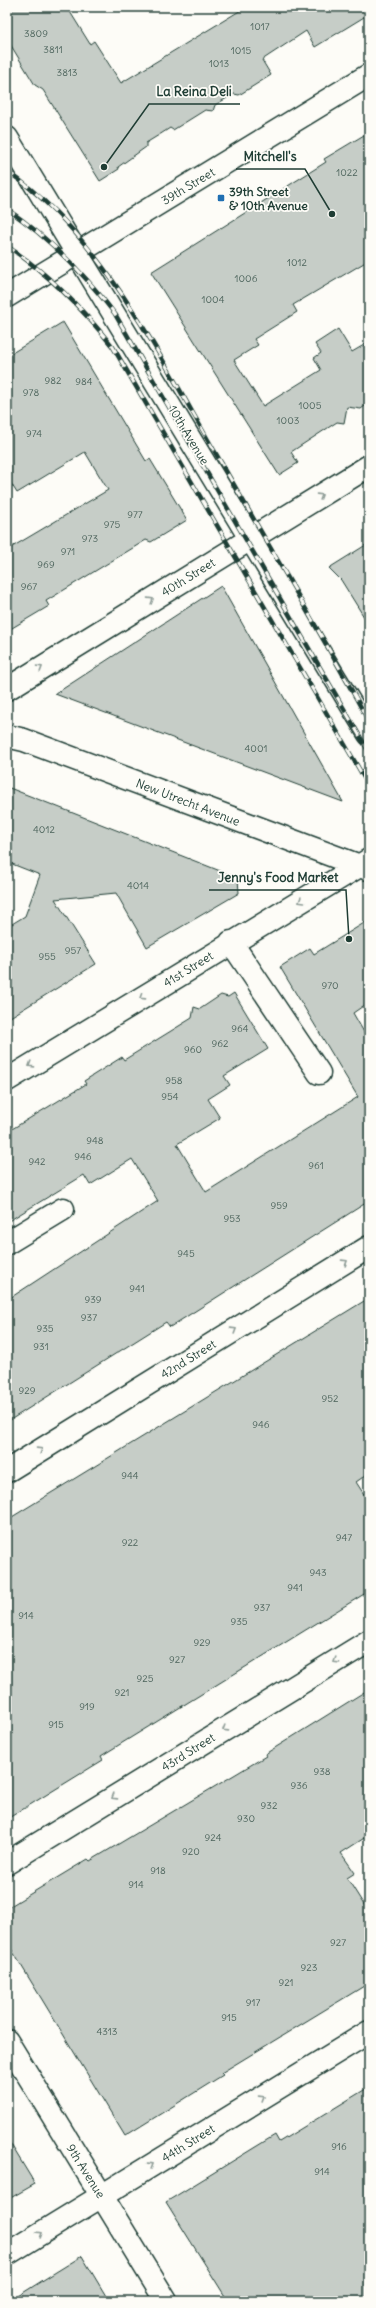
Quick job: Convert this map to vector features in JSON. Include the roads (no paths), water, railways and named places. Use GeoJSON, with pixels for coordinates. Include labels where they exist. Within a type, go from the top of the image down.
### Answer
{"type":"FeatureCollection","features":[{"type":"Feature","properties":{"kind":"street","name":"39th Street"},"geometry":{"type":"LineString","coordinates":[[7,296],[369,75]]}},
{"type":"Feature","properties":{"kind":"street","name":"10th Avenue"},"geometry":{"type":"LineString","coordinates":[[7,138],[369,734]]}},
{"type":"Feature","properties":{"kind":"street","name":"40th Street"},"geometry":{"type":"LineString","coordinates":[[7,689],[369,466]]}},
{"type":"Feature","properties":{"kind":"street","name":"New Utrecht Avenue"},"geometry":{"type":"LineString","coordinates":[[7,736],[31,743],[366,865]]}},
{"type":"Feature","properties":{"kind":"street","name":"41st Street"},"geometry":{"type":"LineString","coordinates":[[7,1080],[231,942],[366,865]]}},
{"type":"Feature","properties":{"kind":"street"},"geometry":{"type":"LineString","coordinates":[[231,942],[319,1073]]}},
{"type":"Feature","properties":{"kind":"street"},"geometry":{"type":"LineString","coordinates":[[7,1242],[63,1209]]}},
{"type":"Feature","properties":{"kind":"street","name":"42nd Street"},"geometry":{"type":"LineString","coordinates":[[7,1470],[369,1247]]}},
{"type":"Feature","properties":{"kind":"street","name":"43rd Street"},"geometry":{"type":"LineString","coordinates":[[7,1862],[369,1641]]}},
{"type":"Feature","properties":{"kind":"street","name":"44th Street"},"geometry":{"type":"LineString","coordinates":[[7,2254],[369,2032]]}},
{"type":"Feature","properties":{"kind":"street","name":"9th Avenue"},"geometry":{"type":"LineString","coordinates":[[7,2041],[166,2301]]}},
{"type":"Feature","properties":{"kind":"railway"},"geometry":{"type":"LineString","coordinates":[[7,171],[42,199],[74,231],[103,267],[129,305],[154,345],[315,624],[369,722]]}},
{"type":"Feature","properties":{"kind":"railway"},"geometry":{"type":"LineString","coordinates":[[7,209],[37,232],[65,257],[91,284],[115,314],[369,752]]}},
{"type":"Feature","properties":{"kind":"railway"},"geometry":{"type":"LineString","coordinates":[[7,246],[37,268],[64,292],[113,347],[369,786]]}},
{"type":"Feature","properties":{"kind":"place","name":"La Reina Deli"},"geometry":{"type":"Point","coordinates":[104,167]}},
{"type":"Feature","properties":{"kind":"place","name":"39th Street & 10th Avenue"},"geometry":{"type":"Point","coordinates":[221,198]}},
{"type":"Feature","properties":{"kind":"place","name":"Mitchell's"},"geometry":{"type":"Point","coordinates":[332,214]}},
{"type":"Feature","properties":{"kind":"place","name":"Jenny's Food Market"},"geometry":{"type":"Point","coordinates":[349,939]}}]}
